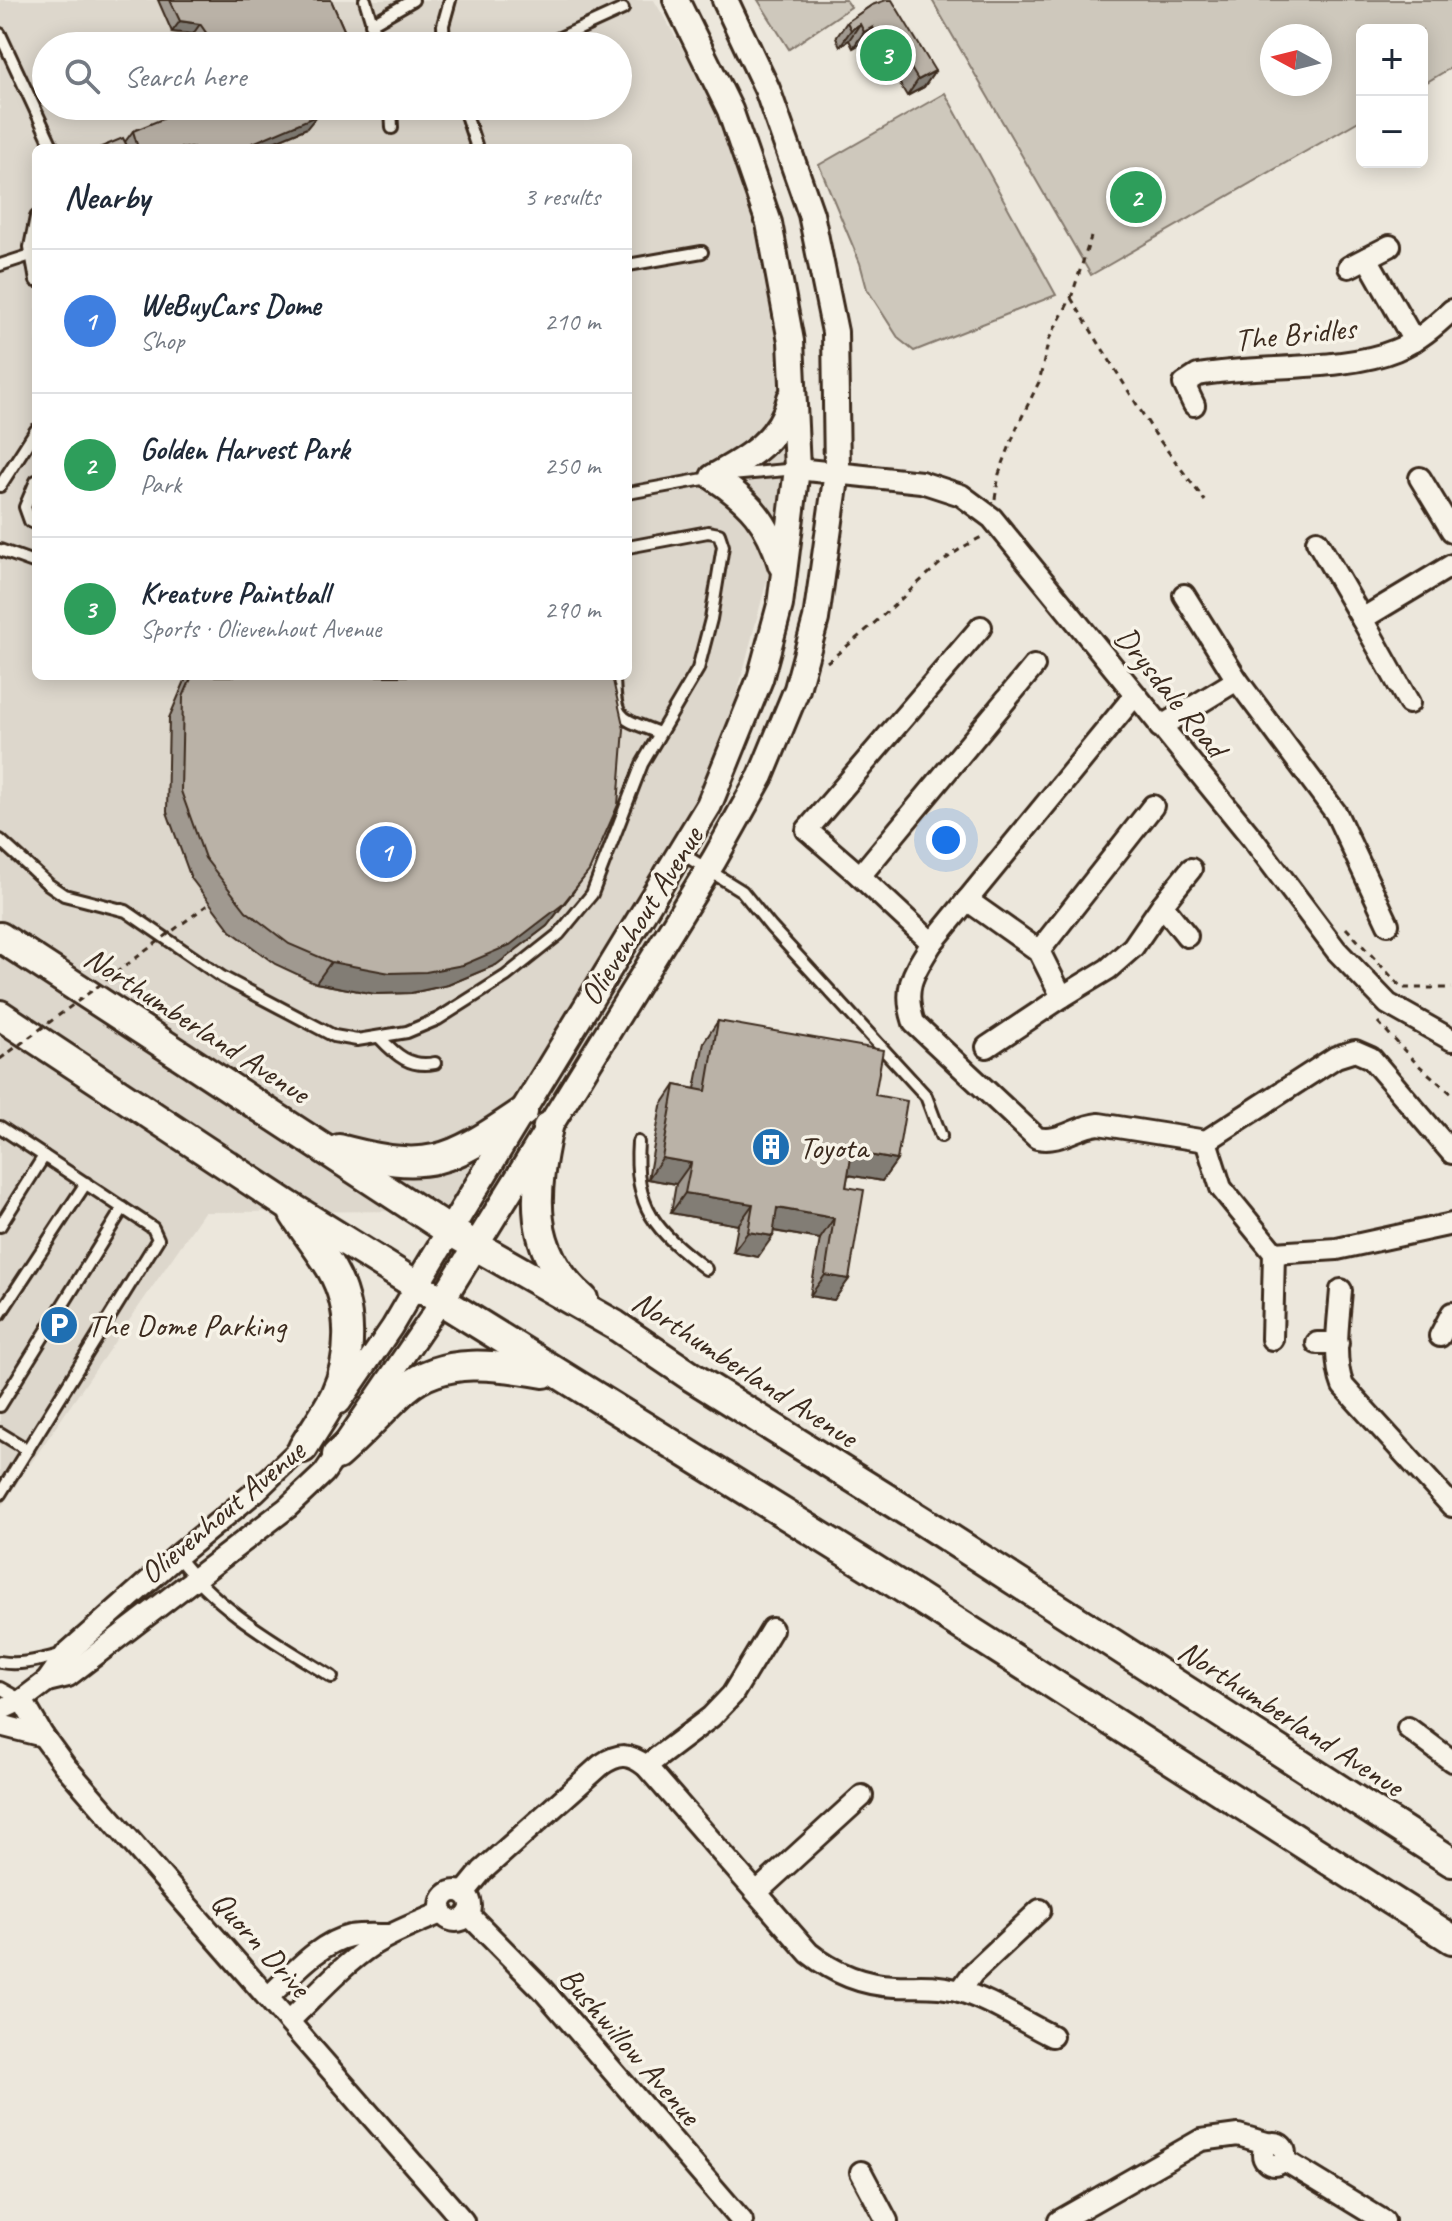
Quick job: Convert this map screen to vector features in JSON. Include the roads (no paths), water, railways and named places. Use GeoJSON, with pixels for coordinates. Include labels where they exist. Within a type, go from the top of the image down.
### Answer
{"type":"FeatureCollection","features":[{"type":"Feature","properties":{"kind":"main road","name":"Northumberland Avenue"},"geometry":{"type":"LineString","coordinates":[[0,937],[448,1230],[615,1325],[1452,1862]]}},
{"type":"Feature","properties":{"kind":"main road"},"geometry":{"type":"LineString","coordinates":[[0,1015],[289,1206],[875,1570],[1452,1939]]}},
{"type":"Feature","properties":{"kind":"main road"},"geometry":{"type":"LineString","coordinates":[[315,1142],[392,1162],[420,1162],[464,1150],[523,1112]]}},
{"type":"Feature","properties":{"kind":"main road"},"geometry":{"type":"LineString","coordinates":[[548,1127],[538,1175],[536,1207],[540,1234],[564,1280],[615,1325]]}},
{"type":"Feature","properties":{"kind":"main road"},"geometry":{"type":"LineString","coordinates":[[289,1206],[332,1269],[340,1288],[348,1329],[345,1366],[335,1394],[303,1448]]}},
{"type":"Feature","properties":{"kind":"main road"},"geometry":{"type":"LineString","coordinates":[[337,1455],[407,1387],[441,1371],[498,1365],[557,1375]]}},
{"type":"Feature","properties":{"kind":"street","name":"Olievenhout Avenue"},"geometry":{"type":"LineString","coordinates":[[0,1710],[22,1700],[47,1681],[66,1654],[303,1448],[346,1396],[392,1327],[448,1230],[709,805],[760,679],[780,605],[797,469],[791,341],[769,223],[730,110],[676,0]]}},
{"type":"Feature","properties":{"kind":"street","name":"Olievenhout Avenue"},"geometry":{"type":"LineString","coordinates":[[47,1681],[68,1676],[287,1508],[324,1473],[441,1302],[707,871],[761,776],[797,689],[816,619],[837,472],[835,332],[811,214],[767,89],[725,0]]}},
{"type":"Feature","properties":{"kind":"street","name":"The Bridles"},"geometry":{"type":"LineString","coordinates":[[1390,246],[1358,263],[1414,341]]}},
{"type":"Feature","properties":{"kind":"street","name":"The Bridles"},"geometry":{"type":"LineString","coordinates":[[1194,405],[1179,378],[1342,362],[1382,355],[1414,341],[1452,310]]}},
{"type":"Feature","properties":{"kind":"street"},"geometry":{"type":"LineString","coordinates":[[784,575],[773,538],[761,517],[737,493],[713,477],[747,458],[772,437],[788,411],[793,387]]}},
{"type":"Feature","properties":{"kind":"street","name":"Drysdale Road"},"geometry":{"type":"LineString","coordinates":[[797,469],[921,482],[961,495],[1135,695],[1252,838],[1336,950],[1368,986],[1388,1004],[1452,1040]]}},
{"type":"Feature","properties":{"kind":"street"},"geometry":{"type":"LineString","coordinates":[[1420,478],[1452,531]]}},
{"type":"Feature","properties":{"kind":"street"},"geometry":{"type":"LineString","coordinates":[[1317,541],[1409,703]]}},
{"type":"Feature","properties":{"kind":"street"},"geometry":{"type":"LineString","coordinates":[[1362,619],[1452,565]]}},
{"type":"Feature","properties":{"kind":"street"},"geometry":{"type":"LineString","coordinates":[[1184,595],[1237,680],[1336,813],[1388,924]]}},
{"type":"Feature","properties":{"kind":"street"},"geometry":{"type":"LineString","coordinates":[[932,943],[807,830],[981,627]]}},
{"type":"Feature","properties":{"kind":"street"},"geometry":{"type":"LineString","coordinates":[[860,876],[1034,666]]}},
{"type":"Feature","properties":{"kind":"street"},"geometry":{"type":"LineString","coordinates":[[1160,727],[1237,680]]}},
{"type":"Feature","properties":{"kind":"street"},"geometry":{"type":"LineString","coordinates":[[1135,695],[932,943],[913,973],[908,989],[908,1006],[914,1023],[1037,1138],[1056,1139],[1099,1124],[1206,1141],[1336,1057],[1355,1051],[1371,1058],[1452,1153]]}},
{"type":"Feature","properties":{"kind":"street"},"geometry":{"type":"LineString","coordinates":[[1039,951],[1153,806]]}},
{"type":"Feature","properties":{"kind":"street"},"geometry":{"type":"LineString","coordinates":[[987,1047],[1121,959],[1191,869]]}},
{"type":"Feature","properties":{"kind":"street"},"geometry":{"type":"LineString","coordinates":[[967,900],[1039,951],[1062,997]]}},
{"type":"Feature","properties":{"kind":"street"},"geometry":{"type":"LineString","coordinates":[[1162,905],[1187,936]]}},
{"type":"Feature","properties":{"kind":"street"},"geometry":{"type":"LineString","coordinates":[[1206,1141],[1221,1188],[1274,1253],[1272,1339]]}},
{"type":"Feature","properties":{"kind":"street"},"geometry":{"type":"LineString","coordinates":[[1274,1253],[1337,1249],[1452,1224]]}},
{"type":"Feature","properties":{"kind":"street"},"geometry":{"type":"LineString","coordinates":[[1341,1290],[1338,1343],[1343,1386],[1452,1506]]}},
{"type":"Feature","properties":{"kind":"street"},"geometry":{"type":"LineString","coordinates":[[1440,1336],[1452,1313]]}},
{"type":"Feature","properties":{"kind":"street"},"geometry":{"type":"LineString","coordinates":[[1317,1343],[1338,1343]]}},
{"type":"Feature","properties":{"kind":"street"},"geometry":{"type":"LineString","coordinates":[[646,1766],[711,1717],[732,1695],[772,1629]]}},
{"type":"Feature","properties":{"kind":"street","name":"Quorn Drive"},"geometry":{"type":"LineString","coordinates":[[22,1700],[65,1766],[463,2221]]}},
{"type":"Feature","properties":{"kind":"street"},"geometry":{"type":"LineString","coordinates":[[0,1725],[43,1736]]}},
{"type":"Feature","properties":{"kind":"street"},"geometry":{"type":"LineString","coordinates":[[1408,1728],[1452,1761]]}},
{"type":"Feature","properties":{"kind":"street"},"geometry":{"type":"LineString","coordinates":[[464,1893],[482,1871],[601,1765],[623,1755],[633,1756],[646,1766],[809,1953],[842,1974],[868,1983],[927,1985],[960,1991],[1052,2036]]}},
{"type":"Feature","properties":{"kind":"street"},"geometry":{"type":"LineString","coordinates":[[757,1892],[862,1796]]}},
{"type":"Feature","properties":{"kind":"street"},"geometry":{"type":"LineString","coordinates":[[455,1891],[464,1893],[471,1905],[468,1914],[455,1920],[443,1912],[442,1902],[455,1891]]}},
{"type":"Feature","properties":{"kind":"street"},"geometry":{"type":"LineString","coordinates":[[960,1991],[973,1973],[1040,1910]]}},
{"type":"Feature","properties":{"kind":"street"},"geometry":{"type":"LineString","coordinates":[[289,2021],[353,1960],[389,1935],[443,1912]]}},
{"type":"Feature","properties":{"kind":"street","name":"Bushwillow Avenue"},"geometry":{"type":"LineString","coordinates":[[468,1914],[542,1989],[742,2221]]}},
{"type":"Feature","properties":{"kind":"street"},"geometry":{"type":"LineString","coordinates":[[268,1997],[323,1948],[338,1940],[353,1936],[389,1935]]}},
{"type":"Feature","properties":{"kind":"street"},"geometry":{"type":"LineString","coordinates":[[1059,2221],[1188,2147],[1214,2137],[1238,2135],[1277,2143],[1286,2154],[1284,2160],[1384,2221]]}},
{"type":"Feature","properties":{"kind":"street"},"geometry":{"type":"LineString","coordinates":[[861,2172],[887,2221]]}},
{"type":"Feature","properties":{"kind":"lane"},"geometry":{"type":"LineString","coordinates":[[365,0],[374,32]]}},
{"type":"Feature","properties":{"kind":"lane"},"geometry":{"type":"LineString","coordinates":[[371,24],[413,0]]}},
{"type":"Feature","properties":{"kind":"lane"},"geometry":{"type":"LineString","coordinates":[[443,32],[450,0]]}},
{"type":"Feature","properties":{"kind":"lane"},"geometry":{"type":"LineString","coordinates":[[573,32],[623,9]]}},
{"type":"Feature","properties":{"kind":"lane"},"geometry":{"type":"LineString","coordinates":[[0,34],[32,103]]}},
{"type":"Feature","properties":{"kind":"lane"},"geometry":{"type":"LineString","coordinates":[[40,120],[51,144]]}},
{"type":"Feature","properties":{"kind":"lane"},"geometry":{"type":"LineString","coordinates":[[392,120],[392,128]]}},
{"type":"Feature","properties":{"kind":"lane"},"geometry":{"type":"LineString","coordinates":[[468,120],[476,144]]}},
{"type":"Feature","properties":{"kind":"lane"},"geometry":{"type":"LineString","coordinates":[[32,247],[32,260]]}},
{"type":"Feature","properties":{"kind":"lane"},"geometry":{"type":"LineString","coordinates":[[632,264],[702,252]]}},
{"type":"Feature","properties":{"kind":"lane"},"geometry":{"type":"LineString","coordinates":[[0,265],[31,255]]}},
{"type":"Feature","properties":{"kind":"lane"},"geometry":{"type":"LineString","coordinates":[[0,486],[32,436]]}},
{"type":"Feature","properties":{"kind":"lane"},"geometry":{"type":"LineString","coordinates":[[632,492],[713,477],[797,469]]}},
{"type":"Feature","properties":{"kind":"lane"},"geometry":{"type":"LineString","coordinates":[[32,490],[25,507],[32,522]]}},
{"type":"Feature","properties":{"kind":"lane"},"geometry":{"type":"LineString","coordinates":[[0,840],[64,895],[126,911],[222,977],[281,1011],[334,1036],[357,1040],[380,1038],[407,1032],[448,1014],[506,976],[559,934],[592,894],[642,764],[698,669],[711,619],[723,542],[719,534],[708,532],[632,546]]}},
{"type":"Feature","properties":{"kind":"lane"},"geometry":{"type":"LineString","coordinates":[[0,550],[32,562]]}},
{"type":"Feature","properties":{"kind":"lane"},"geometry":{"type":"LineString","coordinates":[[614,680],[619,714],[659,733]]}},
{"type":"Feature","properties":{"kind":"lane"},"geometry":{"type":"LineString","coordinates":[[680,852],[742,891],[782,939],[913,1080],[932,1109],[941,1136]]}},
{"type":"Feature","properties":{"kind":"lane"},"geometry":{"type":"LineString","coordinates":[[380,1038],[404,1060],[414,1064],[435,1063]]}},
{"type":"Feature","properties":{"kind":"lane"},"geometry":{"type":"LineString","coordinates":[[0,1494],[157,1244],[158,1235],[153,1228],[86,1183],[1,1130]]}},
{"type":"Feature","properties":{"kind":"lane"},"geometry":{"type":"LineString","coordinates":[[638,1142],[642,1198],[663,1235],[706,1269]]}},
{"type":"Feature","properties":{"kind":"lane"},"geometry":{"type":"LineString","coordinates":[[0,1226],[44,1156]]}},
{"type":"Feature","properties":{"kind":"lane"},"geometry":{"type":"LineString","coordinates":[[0,1314],[86,1183]]}},
{"type":"Feature","properties":{"kind":"lane"},"geometry":{"type":"LineString","coordinates":[[0,1406],[123,1208]]}},
{"type":"Feature","properties":{"kind":"lane"},"geometry":{"type":"LineString","coordinates":[[0,1433],[28,1450]]}},
{"type":"Feature","properties":{"kind":"lane"},"geometry":{"type":"LineString","coordinates":[[177,1556],[194,1579],[259,1633],[332,1677]]}},
{"type":"Feature","properties":{"kind":"lane"},"geometry":{"type":"LineString","coordinates":[[0,1662],[32,1662],[66,1654]]}},
{"type":"Feature","properties":{"kind":"lane"},"geometry":{"type":"LineString","coordinates":[[0,1688],[22,1700]]}},
{"type":"Feature","properties":{"kind":"place","name":"Kreature Paintball"},"geometry":{"type":"Point","coordinates":[886,55]}},
{"type":"Feature","properties":{"kind":"place","name":"Golden Harvest Park"},"geometry":{"type":"Point","coordinates":[1136,197]}},
{"type":"Feature","properties":{"kind":"place","name":"WeBuyCars Dome"},"geometry":{"type":"Point","coordinates":[386,852]}},
{"type":"Feature","properties":{"kind":"place","name":"Toyota"},"geometry":{"type":"Point","coordinates":[771,1147]}},
{"type":"Feature","properties":{"kind":"place","name":"The Dome Parking"},"geometry":{"type":"Point","coordinates":[59,1325]}}]}
